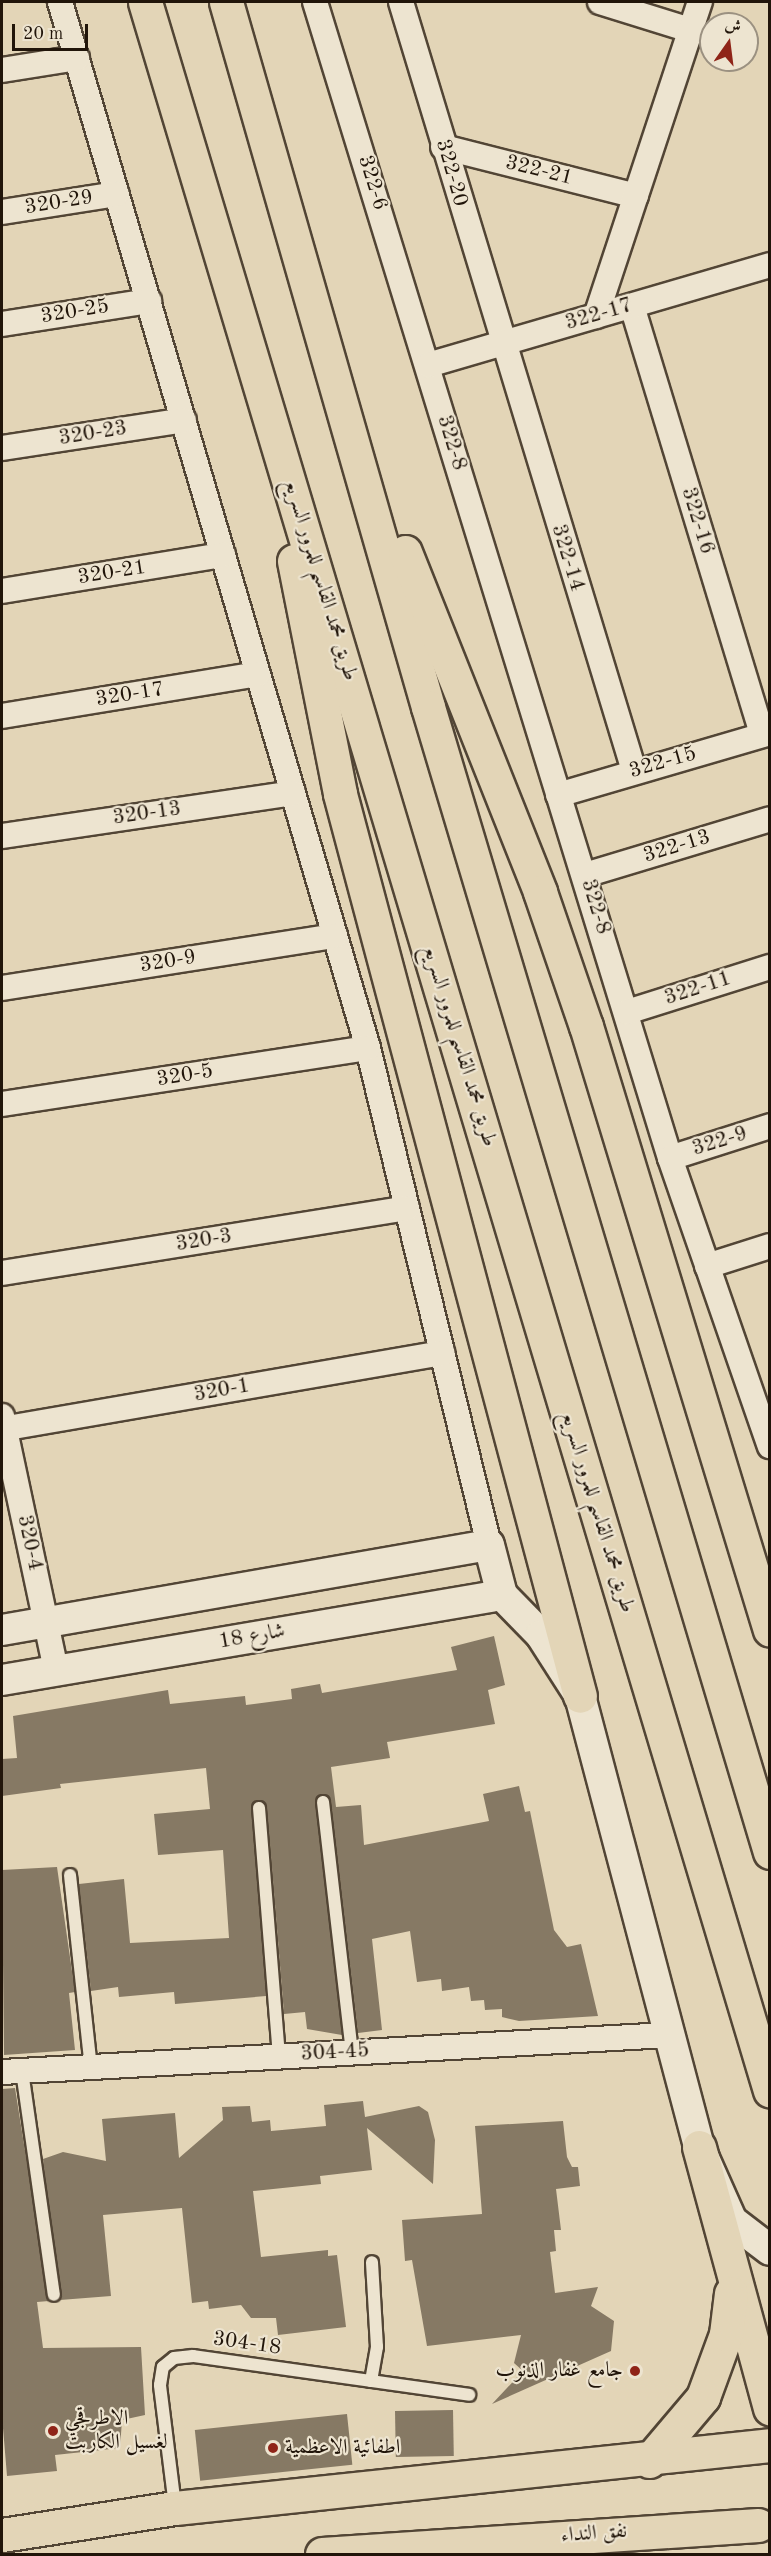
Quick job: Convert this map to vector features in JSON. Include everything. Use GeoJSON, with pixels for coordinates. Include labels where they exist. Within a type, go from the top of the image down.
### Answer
{"type":"FeatureCollection","features":[{"type":"Feature","properties":{"kind":"main road","name":"طريق محمد القاسم للمرور السريع"},"geometry":{"type":"LineString","coordinates":[[145,2],[770,2091]]}},
{"type":"Feature","properties":{"kind":"main road"},"geometry":{"type":"LineString","coordinates":[[226,2],[338,378],[428,707],[770,1852]]}},
{"type":"Feature","properties":{"kind":"main road"},"geometry":{"type":"LineString","coordinates":[[257,374],[340,794],[580,1696]]}},
{"type":"Feature","properties":{"kind":"main road"},"geometry":{"type":"LineString","coordinates":[[338,378],[548,915],[770,1630]]}},
{"type":"Feature","properties":{"kind":"main road"},"geometry":{"type":"LineString","coordinates":[[699,2147],[770,2409]]}},
{"type":"Feature","properties":{"kind":"main road"},"geometry":{"type":"LineString","coordinates":[[649,2461],[688,2421],[717,2366],[731,2301],[730,2267]]}},
{"type":"Feature","properties":{"kind":"main road"},"geometry":{"type":"LineString","coordinates":[[2,2535],[175,2508],[649,2461],[770,2445]]}},
{"type":"Feature","properties":{"kind":"main road","name":"نفق النداء"},"geometry":{"type":"LineString","coordinates":[[322,2554],[758,2525]]}},
{"type":"Feature","properties":{"kind":"street"},"geometry":{"type":"LineString","coordinates":[[60,2],[368,1048],[502,1595],[541,1635],[580,1696],[699,2147],[732,2221],[770,2250]]}},
{"type":"Feature","properties":{"kind":"street","name":"322-6"},"geometry":{"type":"LineString","coordinates":[[315,2],[428,365]]}},
{"type":"Feature","properties":{"kind":"street","name":"322-20"},"geometry":{"type":"LineString","coordinates":[[400,2],[501,344]]}},
{"type":"Feature","properties":{"kind":"street"},"geometry":{"type":"LineString","coordinates":[[600,2],[690,30]]}},
{"type":"Feature","properties":{"kind":"street"},"geometry":{"type":"LineString","coordinates":[[596,316],[699,2]]}},
{"type":"Feature","properties":{"kind":"street"},"geometry":{"type":"LineString","coordinates":[[2,70],[77,58]]}},
{"type":"Feature","properties":{"kind":"street","name":"322-21"},"geometry":{"type":"LineString","coordinates":[[443,147],[636,195]]}},
{"type":"Feature","properties":{"kind":"street","name":"320-29"},"geometry":{"type":"LineString","coordinates":[[2,212],[117,194]]}},
{"type":"Feature","properties":{"kind":"street","name":"322-17"},"geometry":{"type":"LineString","coordinates":[[428,365],[596,316],[768,270]]}},
{"type":"Feature","properties":{"kind":"street","name":"320-25"},"geometry":{"type":"LineString","coordinates":[[2,324],[149,301]]}},
{"type":"Feature","properties":{"kind":"street","name":"322-16"},"geometry":{"type":"LineString","coordinates":[[632,306],[766,734]]}},
{"type":"Feature","properties":{"kind":"street","name":"322-14"},"geometry":{"type":"LineString","coordinates":[[501,344],[634,771]]}},
{"type":"Feature","properties":{"kind":"street","name":"322-8"},"geometry":{"type":"LineString","coordinates":[[428,365],[670,1158],[770,1446]]}},
{"type":"Feature","properties":{"kind":"street","name":"320-23"},"geometry":{"type":"LineString","coordinates":[[2,448],[184,420]]}},
{"type":"Feature","properties":{"kind":"street","name":"320-21"},"geometry":{"type":"LineString","coordinates":[[2,591],[223,555]]}},
{"type":"Feature","properties":{"kind":"street","name":"320-17"},"geometry":{"type":"LineString","coordinates":[[2,716],[258,674]]}},
{"type":"Feature","properties":{"kind":"street","name":"322-15"},"geometry":{"type":"LineString","coordinates":[[558,795],[766,734]]}},
{"type":"Feature","properties":{"kind":"street","name":"320-13"},"geometry":{"type":"LineString","coordinates":[[2,836],[293,793]]}},
{"type":"Feature","properties":{"kind":"street","name":"322-13"},"geometry":{"type":"LineString","coordinates":[[585,875],[770,819]]}},
{"type":"Feature","properties":{"kind":"street","name":"320-9"},"geometry":{"type":"LineString","coordinates":[[2,988],[335,936]]}},
{"type":"Feature","properties":{"kind":"street","name":"322-11"},"geometry":{"type":"LineString","coordinates":[[627,1012],[770,967]]}},
{"type":"Feature","properties":{"kind":"street","name":"320-5"},"geometry":{"type":"LineString","coordinates":[[2,1104],[368,1048]]}},
{"type":"Feature","properties":{"kind":"street","name":"322-9"},"geometry":{"type":"LineString","coordinates":[[670,1158],[770,1126]]}},
{"type":"Feature","properties":{"kind":"street","name":"320-3"},"geometry":{"type":"LineString","coordinates":[[2,1273],[407,1208]]}},
{"type":"Feature","properties":{"kind":"street"},"geometry":{"type":"LineString","coordinates":[[707,1266],[770,1246]]}},
{"type":"Feature","properties":{"kind":"street","name":"320-1"},"geometry":{"type":"LineString","coordinates":[[2,1425],[442,1353]]}},
{"type":"Feature","properties":{"kind":"street","name":"320-4"},"geometry":{"type":"LineString","coordinates":[[2,1425],[56,1670]]}},
{"type":"Feature","properties":{"kind":"street"},"geometry":{"type":"LineString","coordinates":[[2,1630],[489,1545]]}},
{"type":"Feature","properties":{"kind":"street","name":"شارع 18"},"geometry":{"type":"LineString","coordinates":[[2,1680],[502,1595]]}},
{"type":"Feature","properties":{"kind":"street","name":"304-45"},"geometry":{"type":"LineString","coordinates":[[12,2072],[669,2035]]}},
{"type":"Feature","properties":{"kind":"lane"},"geometry":{"type":"LineString","coordinates":[[323,1802],[352,2053]]}},
{"type":"Feature","properties":{"kind":"lane"},"geometry":{"type":"LineString","coordinates":[[259,1808],[279,2056]]}},
{"type":"Feature","properties":{"kind":"lane"},"geometry":{"type":"LineString","coordinates":[[70,1875],[91,2067]]}},
{"type":"Feature","properties":{"kind":"lane"},"geometry":{"type":"LineString","coordinates":[[12,2072],[54,2295]]}},
{"type":"Feature","properties":{"kind":"lane"},"geometry":{"type":"LineString","coordinates":[[371,2381],[377,2347],[372,2262]]}},
{"type":"Feature","properties":{"kind":"lane","name":"304-18"},"geometry":{"type":"LineString","coordinates":[[175,2508],[160,2385],[168,2361],[193,2356],[469,2395]]}},
{"type":"Feature","properties":{"kind":"building"},"geometry":{"type":"Polygon","coordinates":[[[494,1636],[505,1685],[488,1690],[495,1724],[387,1742],[390,1758],[331,1767],[336,1807],[361,1805],[364,1845],[489,1821],[483,1794],[519,1786],[525,1812],[530,1811],[554,1930],[567,1947],[581,1944],[598,2016],[519,2021],[502,2017],[502,2009],[485,2010],[484,2000],[471,2001],[469,1987],[442,1991],[441,1979],[417,1982],[410,1931],[372,1939],[382,2030],[358,2033],[331,1801],[323,1794],[315,1803],[342,2035],[307,2029],[305,2012],[284,2014],[267,1807],[259,1800],[251,1809],[266,1996],[175,2004],[174,1992],[119,1997],[118,1987],[91,1991],[79,1884],[124,1879],[130,1943],[229,1938],[223,1850],[158,1855],[154,1814],[210,1809],[206,1768],[60,1784],[61,1788],[2,1796],[2,1759],[17,1758],[13,1716],[168,1690],[170,1704],[245,1696],[246,1705],[292,1699],[291,1689],[320,1684],[322,1693],[457,1670],[451,1647],[494,1636]]]}},
{"type":"Feature","properties":{"kind":"building"},"geometry":{"type":"Polygon","coordinates":[[[57,1867],[75,1992],[69,1993],[75,2050],[4,2055],[2,1870],[57,1867]]]}},
{"type":"Feature","properties":{"kind":"building"},"geometry":{"type":"Polygon","coordinates":[[[15,2088],[49,2301],[37,2302],[43,2348],[141,2347],[145,2415],[122,2420],[120,2448],[55,2455],[57,2471],[7,2476],[2,2416],[2,2089],[15,2088]]]}},
{"type":"Feature","properties":{"kind":"building"},"geometry":{"type":"Polygon","coordinates":[[[363,2101],[365,2117],[419,2106],[428,2112],[435,2140],[433,2184],[367,2128],[372,2170],[320,2176],[321,2184],[253,2191],[261,2257],[328,2250],[328,2256],[337,2255],[346,2327],[278,2335],[276,2318],[251,2318],[241,2305],[209,2309],[208,2301],[192,2303],[182,2208],[103,2215],[111,2296],[60,2300],[43,2159],[63,2152],[106,2161],[102,2119],[175,2113],[179,2158],[223,2120],[222,2107],[250,2106],[252,2122],[270,2120],[271,2131],[326,2126],[324,2105],[363,2101]]]}},
{"type":"Feature","properties":{"kind":"building"},"geometry":{"type":"Polygon","coordinates":[[[563,2121],[567,2157],[572,2167],[578,2167],[580,2186],[556,2189],[561,2230],[554,2230],[556,2251],[550,2252],[555,2293],[598,2287],[591,2306],[614,2321],[611,2351],[492,2404],[523,2371],[514,2363],[521,2335],[427,2346],[412,2260],[405,2261],[402,2220],[482,2214],[475,2126],[563,2121]]]}},
{"type":"Feature","properties":{"kind":"building","name":"اطفائية الاعظمية"},"geometry":{"type":"Polygon","coordinates":[[[453,2410],[454,2456],[396,2457],[395,2411],[453,2410]]]}},
{"type":"Feature","properties":{"kind":"building","name":"اطفائية الاعظمية"},"geometry":{"type":"Polygon","coordinates":[[[347,2414],[352,2465],[200,2481],[195,2430],[347,2414]]]}},
{"type":"Feature","properties":{"kind":"place","name":"جامع غفار الذنوب"},"geometry":{"type":"Point","coordinates":[635,2371]}},
{"type":"Feature","properties":{"kind":"place","name":"الاطرقجي لغسيل الكاربت"},"geometry":{"type":"Point","coordinates":[53,2431]}},
{"type":"Feature","properties":{"kind":"place","name":"اطفائية الاعظمية"},"geometry":{"type":"Point","coordinates":[273,2448]}}]}
